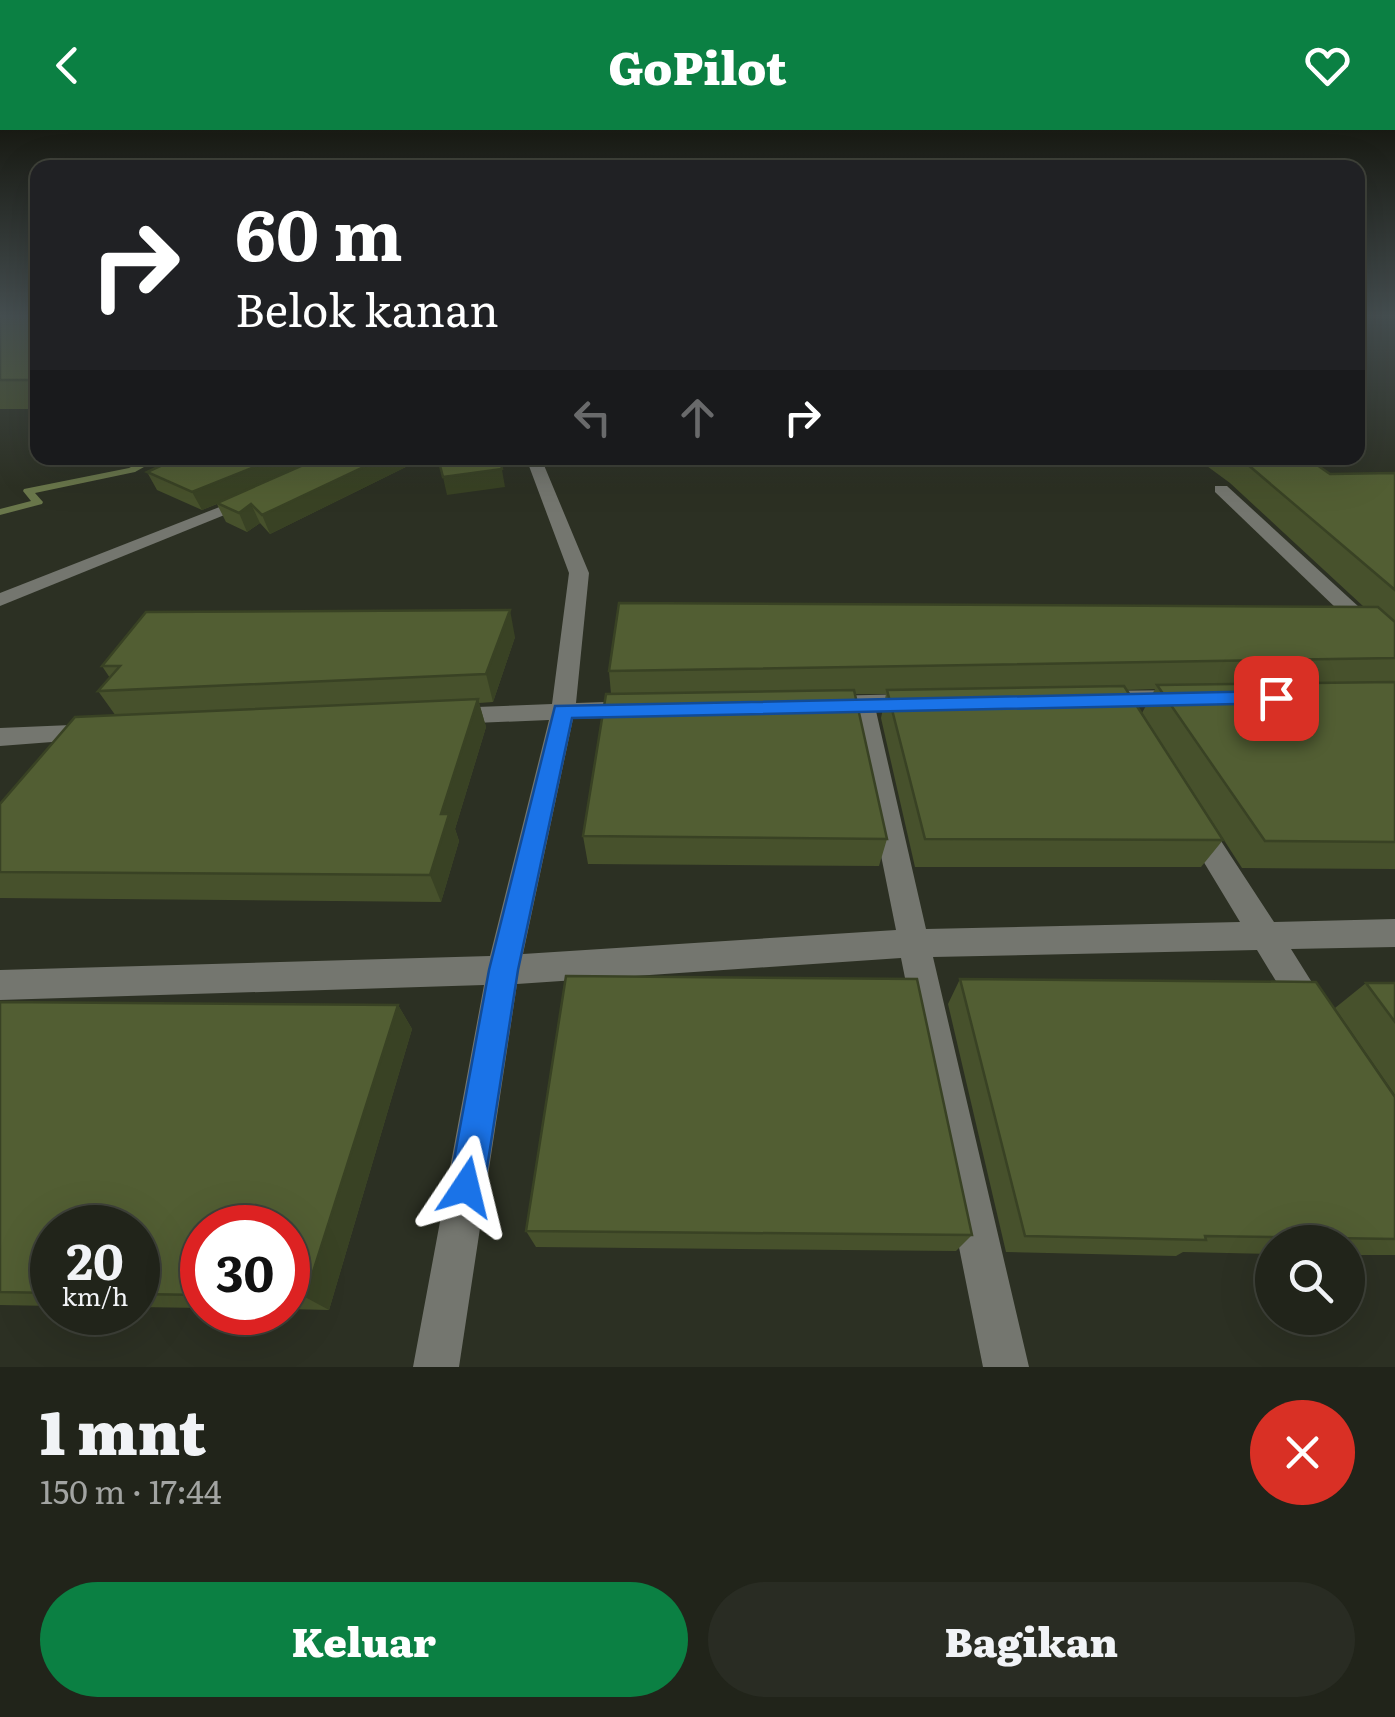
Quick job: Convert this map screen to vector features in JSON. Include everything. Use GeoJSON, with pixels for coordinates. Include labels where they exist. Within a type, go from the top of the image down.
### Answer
{"type":"FeatureCollection","features":[{"type":"Feature","properties":{"kind":"street"},"geometry":{"type":"LineString","coordinates":[[436,1367],[503,970],[563,711],[578,573],[564,526],[536,465]]}},
{"type":"Feature","properties":{"kind":"street"},"geometry":{"type":"LineString","coordinates":[[1221,489],[1395,652]]}},
{"type":"Feature","properties":{"kind":"street"},"geometry":{"type":"LineString","coordinates":[[0,600],[273,492]]}},
{"type":"Feature","properties":{"kind":"street"},"geometry":{"type":"LineString","coordinates":[[1078,700],[1216,698]]}},
{"type":"Feature","properties":{"kind":"street"},"geometry":{"type":"LineString","coordinates":[[1117,699],[1137,731]]}},
{"type":"Feature","properties":{"kind":"street"},"geometry":{"type":"LineString","coordinates":[[802,705],[941,702]]}},
{"type":"Feature","properties":{"kind":"street"},"geometry":{"type":"LineString","coordinates":[[862,703],[1006,1367]]}},
{"type":"Feature","properties":{"kind":"street"},"geometry":{"type":"LineString","coordinates":[[427,718],[663,709]]}},
{"type":"Feature","properties":{"kind":"street"},"geometry":{"type":"LineString","coordinates":[[0,737],[116,732]]}},
{"type":"Feature","properties":{"kind":"street"},"geometry":{"type":"LineString","coordinates":[[1176,794],[1330,1036]]}},
{"type":"Feature","properties":{"kind":"street"},"geometry":{"type":"LineString","coordinates":[[0,985],[503,970],[914,942],[1395,933]]}},
{"type":"Feature","properties":{"kind":"building"},"geometry":{"type":"Polygon","coordinates":[[[0,372],[30,372],[29,380],[0,380],[0,372]]]}},
{"type":"Feature","properties":{"kind":"building"},"geometry":{"type":"Polygon","coordinates":[[[162,465],[260,465],[192,492],[147,472],[162,465]]]}},
{"type":"Feature","properties":{"kind":"building"},"geometry":{"type":"Polygon","coordinates":[[[303,465],[368,465],[262,515],[251,504],[239,513],[217,503],[303,465]]]}},
{"type":"Feature","properties":{"kind":"building"},"geometry":{"type":"Polygon","coordinates":[[[440,465],[501,465],[502,469],[443,477],[440,465]]]}},
{"type":"Feature","properties":{"kind":"building"},"geometry":{"type":"Polygon","coordinates":[[[1248,465],[1317,465],[1330,474],[1395,473],[1395,590],[1248,465]]]}},
{"type":"Feature","properties":{"kind":"building"},"geometry":{"type":"Polygon","coordinates":[[[619,603],[1378,607],[1395,622],[1395,658],[609,671],[619,603]]]}},
{"type":"Feature","properties":{"kind":"building"},"geometry":{"type":"Polygon","coordinates":[[[510,610],[486,674],[98,691],[120,666],[102,666],[146,612],[510,610]]]}},
{"type":"Feature","properties":{"kind":"building"},"geometry":{"type":"Polygon","coordinates":[[[1395,682],[1395,842],[1265,841],[1157,685],[1395,682]]]}},
{"type":"Feature","properties":{"kind":"building"},"geometry":{"type":"Polygon","coordinates":[[[1124,686],[1223,840],[925,839],[887,690],[1124,686]]]}},
{"type":"Feature","properties":{"kind":"building"},"geometry":{"type":"Polygon","coordinates":[[[854,690],[887,839],[583,836],[606,694],[854,690]]]}},
{"type":"Feature","properties":{"kind":"building"},"geometry":{"type":"Polygon","coordinates":[[[478,699],[441,814],[449,814],[430,875],[0,872],[0,804],[75,717],[478,699]]]}},
{"type":"Feature","properties":{"kind":"building"},"geometry":{"type":"Polygon","coordinates":[[[566,976],[917,979],[972,1235],[526,1231],[566,976]]]}},
{"type":"Feature","properties":{"kind":"building"},"geometry":{"type":"Polygon","coordinates":[[[960,979],[1316,982],[1395,1097],[1395,1239],[1365,1239],[1365,1225],[1255,1225],[1255,1237],[1205,1236],[1206,1240],[1025,1236],[960,979]]]}},
{"type":"Feature","properties":{"kind":"building"},"geometry":{"type":"Polygon","coordinates":[[[1366,983],[1395,983],[1395,1022],[1366,983]]]}},
{"type":"Feature","properties":{"kind":"building"},"geometry":{"type":"Polygon","coordinates":[[[0,1002],[398,1005],[310,1281],[310,1205],[180,1205],[180,1295],[160,1294],[160,1205],[30,1205],[30,1293],[0,1292],[0,1002]]]}},
{"type":"Feature","properties":{"kind":"waterway"},"geometry":{"type":"LineString","coordinates":[[0,512],[38,502],[28,491],[142,465]]}},
{"type":"Feature","properties":{"kind":"route"},"geometry":{"type":"LineString","coordinates":[[466,1187],[503,970],[563,711],[1276,698]]}}]}
